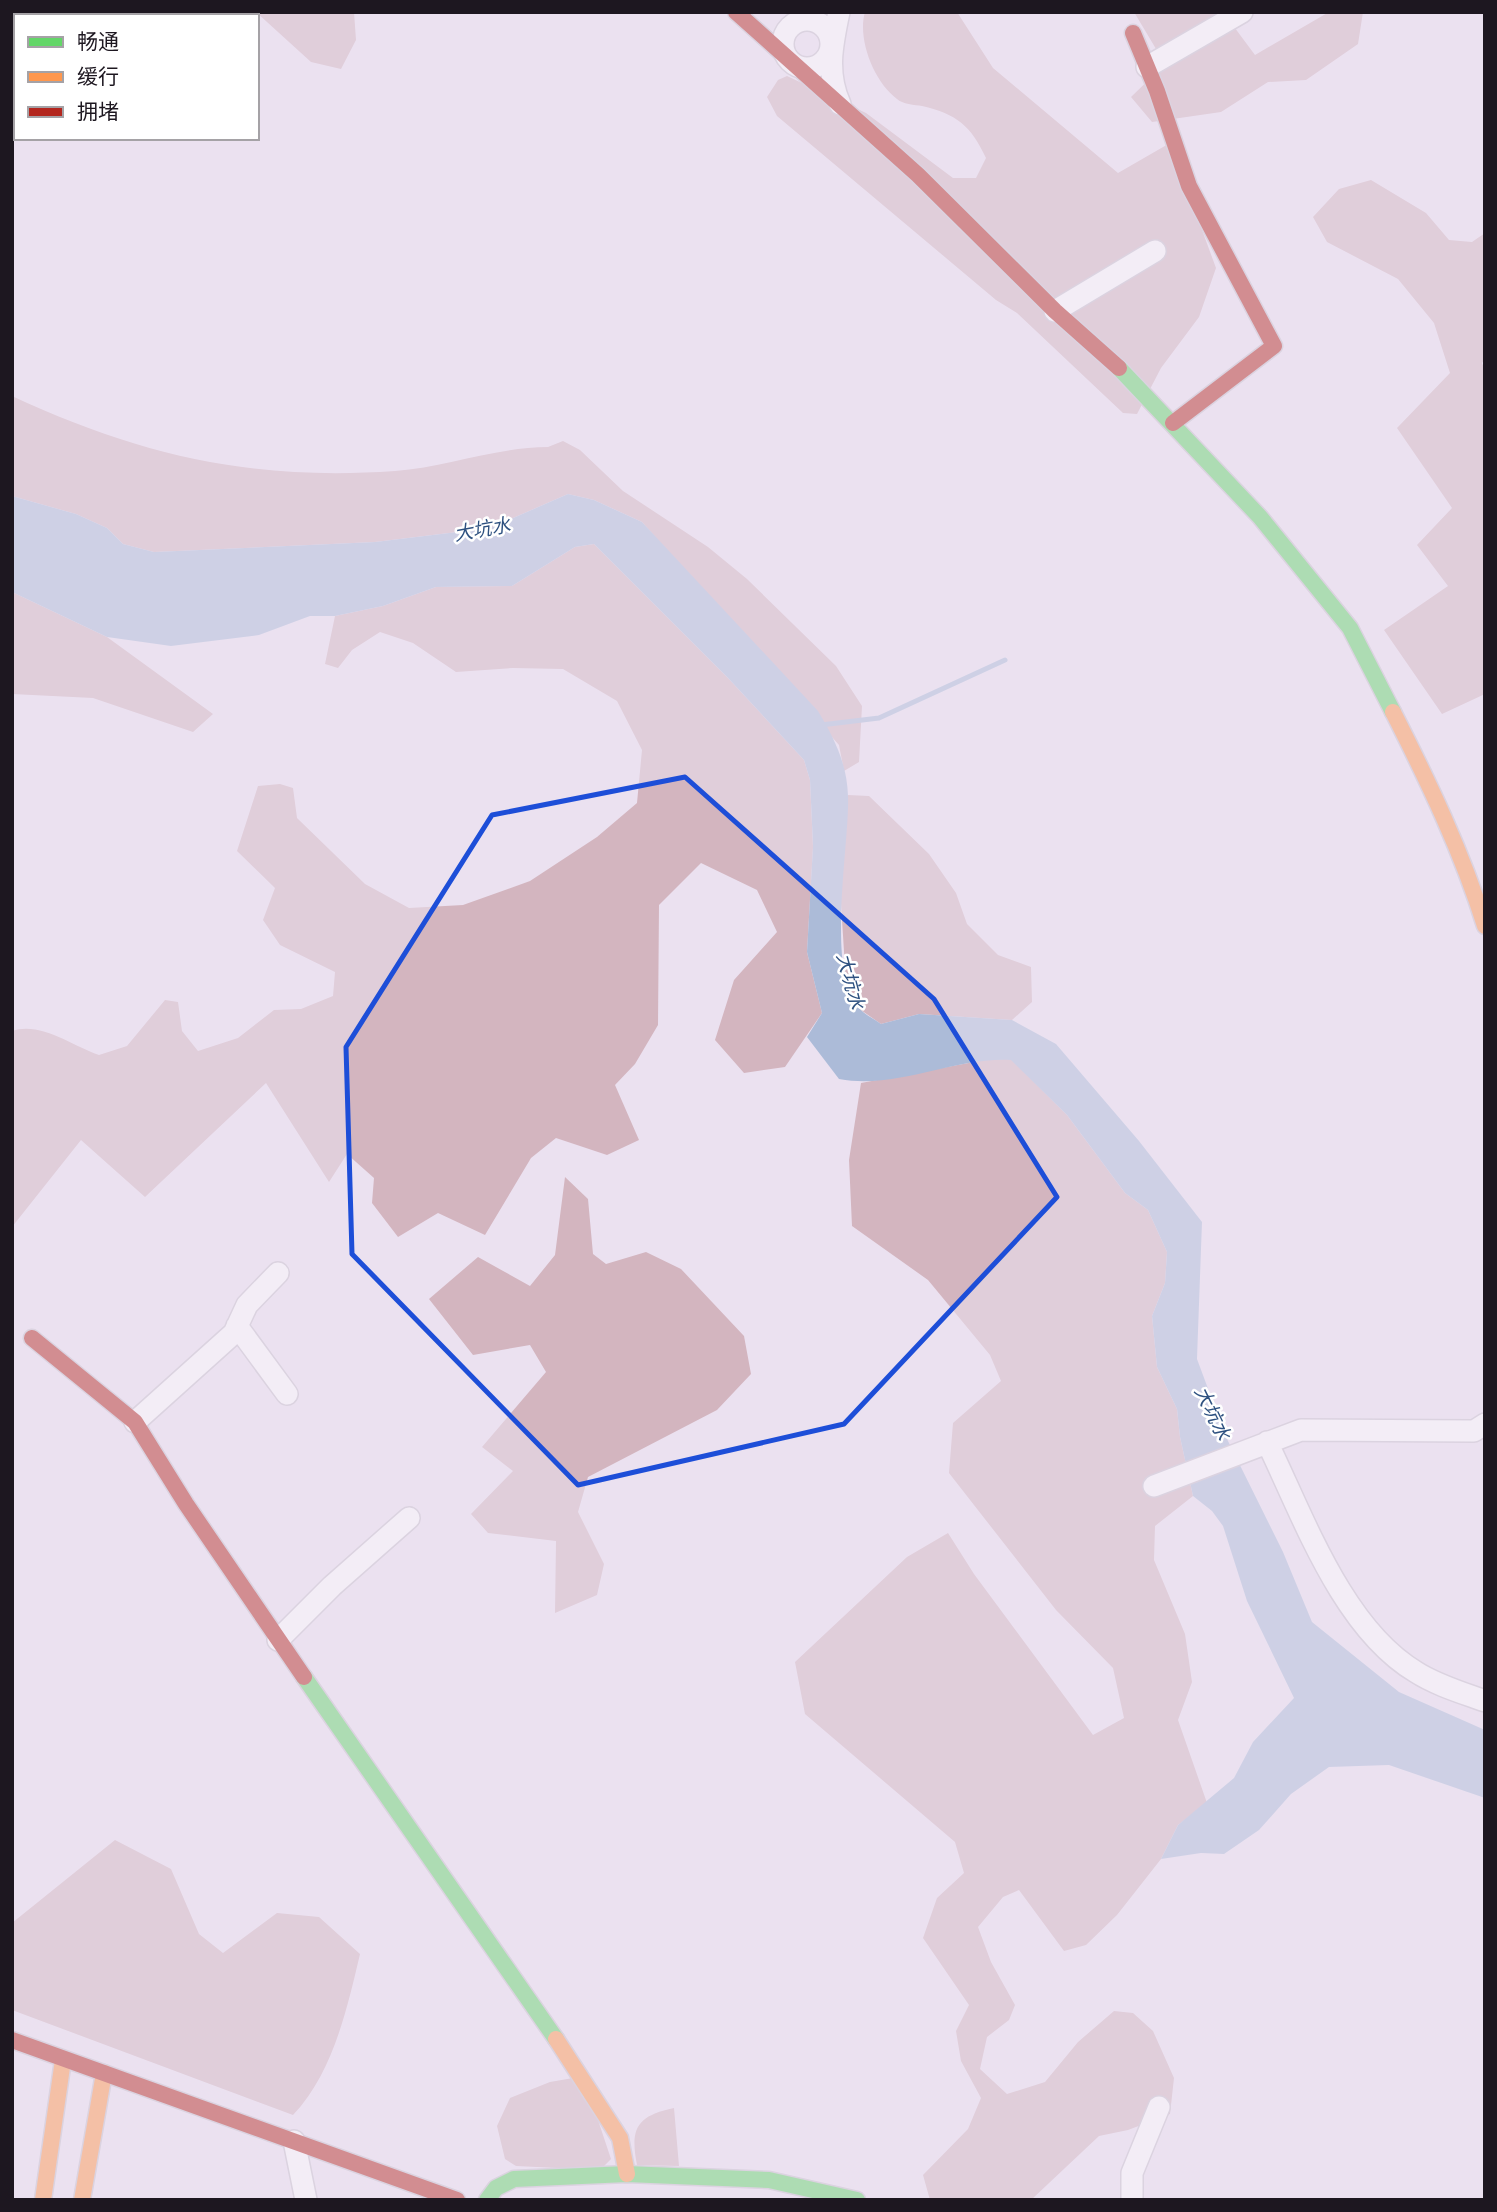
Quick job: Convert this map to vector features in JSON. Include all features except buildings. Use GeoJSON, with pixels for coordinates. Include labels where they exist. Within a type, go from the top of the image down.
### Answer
{"type":"FeatureCollection","features":[{"type":"Feature","properties":{"kind":"main road"},"geometry":{"type":"LineString","coordinates":[[740,16],[844,112],[918,175],[1055,311],[1135,382],[1260,517],[1350,628],[1427,780],[1474,890],[1485,926]]}},
{"type":"Feature","properties":{"kind":"main road"},"geometry":{"type":"LineString","coordinates":[[1133,33],[1189,186],[1274,346],[1173,423]]}},
{"type":"Feature","properties":{"kind":"main road"},"geometry":{"type":"LineString","coordinates":[[32,1338],[135,1422],[186,1504],[278,1640],[584,2080],[620,2138],[627,2174]]}},
{"type":"Feature","properties":{"kind":"main road"},"geometry":{"type":"LineString","coordinates":[[12,2040],[457,2200]]}},
{"type":"Feature","properties":{"kind":"main road"},"geometry":{"type":"LineString","coordinates":[[43,2200],[63,2060]]}},
{"type":"Feature","properties":{"kind":"main road"},"geometry":{"type":"LineString","coordinates":[[82,2200],[104,2073]]}},
{"type":"Feature","properties":{"kind":"main road"},"geometry":{"type":"LineString","coordinates":[[488,2200],[496,2188],[514,2179],[627,2174],[768,2180],[857,2200]]}},
{"type":"Feature","properties":{"kind":"street"},"geometry":{"type":"LineString","coordinates":[[804,17],[788,28],[782,46],[791,63],[799,68],[818,66],[831,52],[839,12]]}},
{"type":"Feature","properties":{"kind":"street"},"geometry":{"type":"LineString","coordinates":[[1147,67],[1242,12]]}},
{"type":"Feature","properties":{"kind":"street"},"geometry":{"type":"LineString","coordinates":[[740,16],[804,17],[823,25],[832,43],[831,85],[844,112]]}},
{"type":"Feature","properties":{"kind":"street"},"geometry":{"type":"LineString","coordinates":[[1055,311],[1155,251]]}},
{"type":"Feature","properties":{"kind":"street"},"geometry":{"type":"LineString","coordinates":[[135,1422],[226,1340],[237,1326],[247,1305],[278,1273]]}},
{"type":"Feature","properties":{"kind":"street"},"geometry":{"type":"LineString","coordinates":[[237,1326],[287,1394]]}},
{"type":"Feature","properties":{"kind":"street"},"geometry":{"type":"LineString","coordinates":[[1154,1486],[1301,1430],[1474,1431],[1485,1424]]}},
{"type":"Feature","properties":{"kind":"street"},"geometry":{"type":"LineString","coordinates":[[1266,1442],[1333,1577],[1377,1642],[1416,1673],[1485,1701]]}},
{"type":"Feature","properties":{"kind":"street"},"geometry":{"type":"LineString","coordinates":[[278,1640],[332,1586],[409,1518]]}},
{"type":"Feature","properties":{"kind":"street"},"geometry":{"type":"LineString","coordinates":[[1132,2200],[1132,2174],[1159,2107]]}},
{"type":"Feature","properties":{"kind":"street"},"geometry":{"type":"LineString","coordinates":[[294,2141],[306,2200]]}},
{"type":"Feature","properties":{"kind":"highlighted area"},"geometry":{"type":"Polygon","coordinates":[[[685,777],[934,999],[1057,1197],[844,1424],[578,1485],[352,1254],[346,1047],[492,815],[685,777]]]}},
{"type":"Feature","properties":{"kind":"shaded area"},"geometry":{"type":"Polygon","coordinates":[[[256,12],[354,12],[356,40],[341,69],[311,62],[256,12]]]}},
{"type":"Feature","properties":{"kind":"shaded area"},"geometry":{"type":"Polygon","coordinates":[[[865,12],[957,12],[993,68],[1118,173],[1170,143],[1216,268],[1199,317],[1161,368],[1137,414],[1123,413],[1017,313],[996,300],[777,116],[767,97],[778,80],[787,76],[866,113],[953,178],[976,178],[986,158],[975,138],[962,123],[934,109],[899,101],[881,82],[869,59],[863,35],[865,12]]]}},
{"type":"Feature","properties":{"kind":"shaded area"},"geometry":{"type":"Polygon","coordinates":[[[1134,12],[1223,12],[1255,55],[1329,12],[1363,12],[1358,44],[1306,80],[1268,82],[1221,112],[1152,122],[1131,97],[1165,64],[1134,12]]]}},
{"type":"Feature","properties":{"kind":"shaded area"},"geometry":{"type":"Polygon","coordinates":[[[1371,180],[1426,213],[1449,240],[1472,242],[1485,233],[1485,359],[1482,363],[1485,370],[1485,694],[1442,714],[1384,630],[1448,586],[1417,545],[1452,508],[1397,428],[1450,373],[1434,323],[1398,279],[1327,242],[1313,217],[1339,189],[1371,180]]]}},
{"type":"Feature","properties":{"kind":"shaded area"},"geometry":{"type":"Polygon","coordinates":[[[12,396],[60,417],[152,449],[199,460],[293,472],[343,473],[414,469],[510,450],[548,447],[563,441],[580,450],[623,491],[708,547],[747,579],[836,666],[862,706],[859,762],[844,771],[839,745],[642,522],[594,500],[568,494],[490,528],[375,542],[154,552],[123,544],[107,528],[76,514],[12,496],[12,396]]]}},
{"type":"Feature","properties":{"kind":"shaded area"},"geometry":{"type":"Polygon","coordinates":[[[594,544],[728,678],[804,760],[810,780],[813,847],[807,952],[822,1013],[785,1067],[744,1073],[715,1040],[734,980],[777,932],[757,890],[701,863],[659,905],[658,1025],[635,1064],[615,1085],[639,1140],[607,1155],[556,1138],[531,1158],[485,1235],[438,1213],[398,1237],[372,1203],[374,1178],[347,1154],[329,1182],[266,1083],[145,1197],[81,1140],[12,1227],[12,1031],[34,1029],[45,1032],[99,1055],[127,1046],[165,1000],[178,1002],[182,1031],[198,1051],[238,1038],[274,1010],[301,1009],[333,996],[335,972],[280,945],[263,920],[275,888],[237,851],[258,786],[280,784],[293,788],[297,818],[365,884],[409,908],[463,905],[530,881],[597,837],[637,803],[642,750],[617,701],[563,669],[513,668],[456,672],[413,643],[380,632],[352,650],[338,668],[325,664],[335,616],[383,606],[436,587],[512,586],[575,547],[594,544]]]}},
{"type":"Feature","properties":{"kind":"shaded area"},"geometry":{"type":"Polygon","coordinates":[[[12,592],[107,637],[213,714],[193,732],[93,698],[12,694],[12,592]]]}},
{"type":"Feature","properties":{"kind":"shaded area"},"geometry":{"type":"Polygon","coordinates":[[[848,795],[869,796],[929,854],[956,893],[967,924],[998,955],[1031,967],[1032,1002],[1012,1020],[919,1014],[881,1024],[858,1008],[846,984],[840,887],[848,795]]]}},
{"type":"Feature","properties":{"kind":"shaded area"},"geometry":{"type":"Polygon","coordinates":[[[990,1059],[1011,1059],[1067,1115],[1125,1193],[1148,1210],[1167,1252],[1165,1283],[1152,1316],[1157,1367],[1177,1409],[1180,1437],[1193,1496],[1155,1526],[1154,1560],[1185,1634],[1192,1682],[1178,1720],[1207,1803],[1178,1825],[1161,1859],[1117,1915],[1086,1945],[1064,1951],[1019,1890],[1003,1897],[978,1927],[991,1962],[1015,2005],[1009,2020],[987,2037],[980,2069],[1007,2094],[1045,2082],[1078,2042],[1114,2011],[1133,2013],[1153,2031],[1174,2078],[1170,2114],[1128,2130],[1099,2136],[1031,2200],[930,2200],[923,2175],[968,2129],[981,2098],[961,2061],[956,2031],[969,2005],[923,1938],[937,1898],[964,1873],[955,1842],[805,1714],[795,1662],[907,1557],[948,1533],[974,1574],[1093,1735],[1124,1718],[1113,1668],[1056,1610],[949,1473],[953,1423],[1001,1381],[990,1355],[928,1280],[852,1226],[849,1160],[861,1083],[990,1059]]]}},
{"type":"Feature","properties":{"kind":"shaded area"},"geometry":{"type":"Polygon","coordinates":[[[565,1177],[588,1199],[593,1254],[606,1264],[646,1252],[681,1269],[744,1336],[751,1374],[717,1410],[588,1477],[578,1512],[604,1564],[597,1595],[555,1613],[556,1541],[488,1533],[471,1514],[513,1471],[482,1447],[546,1372],[530,1345],[473,1355],[429,1299],[478,1257],[530,1286],[555,1255],[565,1177]]]}},
{"type":"Feature","properties":{"kind":"shaded area"},"geometry":{"type":"Polygon","coordinates":[[[115,1840],[171,1869],[199,1934],[223,1953],[277,1913],[319,1917],[360,1954],[337,2039],[319,2080],[293,2115],[12,2010],[12,1923],[115,1840]]]}},
{"type":"Feature","properties":{"kind":"shaded area"},"geometry":{"type":"Polygon","coordinates":[[[573,2078],[592,2102],[611,2159],[600,2170],[516,2166],[505,2159],[497,2126],[510,2098],[550,2082],[573,2078]]]}},
{"type":"Feature","properties":{"kind":"shaded area"},"geometry":{"type":"Polygon","coordinates":[[[674,2108],[679,2166],[637,2165],[634,2142],[639,2126],[651,2115],[674,2108]]]}},
{"type":"Feature","properties":{"kind":"water","name":"大坑水"},"geometry":{"type":"Polygon","coordinates":[[[568,494],[594,500],[642,522],[818,711],[824,721],[839,751],[847,784],[848,817],[841,938],[843,967],[849,991],[859,1008],[881,1024],[919,1014],[1012,1020],[1056,1044],[1139,1141],[1202,1222],[1197,1359],[1226,1437],[1283,1552],[1312,1622],[1399,1692],[1485,1730],[1485,1798],[1389,1765],[1329,1767],[1291,1794],[1259,1830],[1224,1854],[1201,1853],[1161,1859],[1178,1825],[1234,1778],[1253,1742],[1294,1698],[1247,1601],[1223,1526],[1212,1511],[1193,1496],[1180,1437],[1177,1409],[1157,1367],[1152,1316],[1165,1283],[1167,1252],[1148,1210],[1125,1193],[1067,1115],[1011,1060],[968,1063],[882,1080],[839,1079],[807,1037],[822,1013],[807,952],[813,846],[810,780],[804,760],[728,678],[594,544],[575,547],[512,586],[436,587],[383,606],[335,616],[310,616],[259,635],[171,646],[107,637],[12,592],[12,496],[76,514],[107,528],[123,544],[154,552],[375,542],[490,528],[568,494]]]}},
{"type":"Feature","properties":{"kind":"waterway"},"geometry":{"type":"LineString","coordinates":[[821,725],[879,718],[1005,660]]}},
{"type":"Feature","properties":{"kind":"traffic: fast"},"geometry":{"type":"LineString","coordinates":[[1119,368],[1260,517],[1350,628],[1393,712]]}},
{"type":"Feature","properties":{"kind":"traffic: fast"},"geometry":{"type":"LineString","coordinates":[[304,1677],[556,2039]]}},
{"type":"Feature","properties":{"kind":"traffic: fast"},"geometry":{"type":"LineString","coordinates":[[487,2200],[496,2188],[514,2179],[627,2174],[769,2180],[857,2200]]}},
{"type":"Feature","properties":{"kind":"traffic: slow"},"geometry":{"type":"LineString","coordinates":[[1393,712],[1443,817],[1485,926]]}},
{"type":"Feature","properties":{"kind":"traffic: slow"},"geometry":{"type":"LineString","coordinates":[[556,2039],[620,2138],[627,2174]]}},
{"type":"Feature","properties":{"kind":"traffic: slow"},"geometry":{"type":"LineString","coordinates":[[43,2200],[63,2060]]}},
{"type":"Feature","properties":{"kind":"traffic: slow"},"geometry":{"type":"LineString","coordinates":[[82,2200],[104,2073]]}},
{"type":"Feature","properties":{"kind":"traffic: jam"},"geometry":{"type":"LineString","coordinates":[[736,12],[918,175],[1055,311],[1119,368]]}},
{"type":"Feature","properties":{"kind":"traffic: jam"},"geometry":{"type":"LineString","coordinates":[[1133,33],[1157,91],[1189,186],[1274,346],[1173,423]]}},
{"type":"Feature","properties":{"kind":"traffic: jam"},"geometry":{"type":"LineString","coordinates":[[32,1338],[135,1422],[186,1504],[304,1677]]}},
{"type":"Feature","properties":{"kind":"traffic: jam"},"geometry":{"type":"LineString","coordinates":[[12,2040],[457,2200]]}}]}
